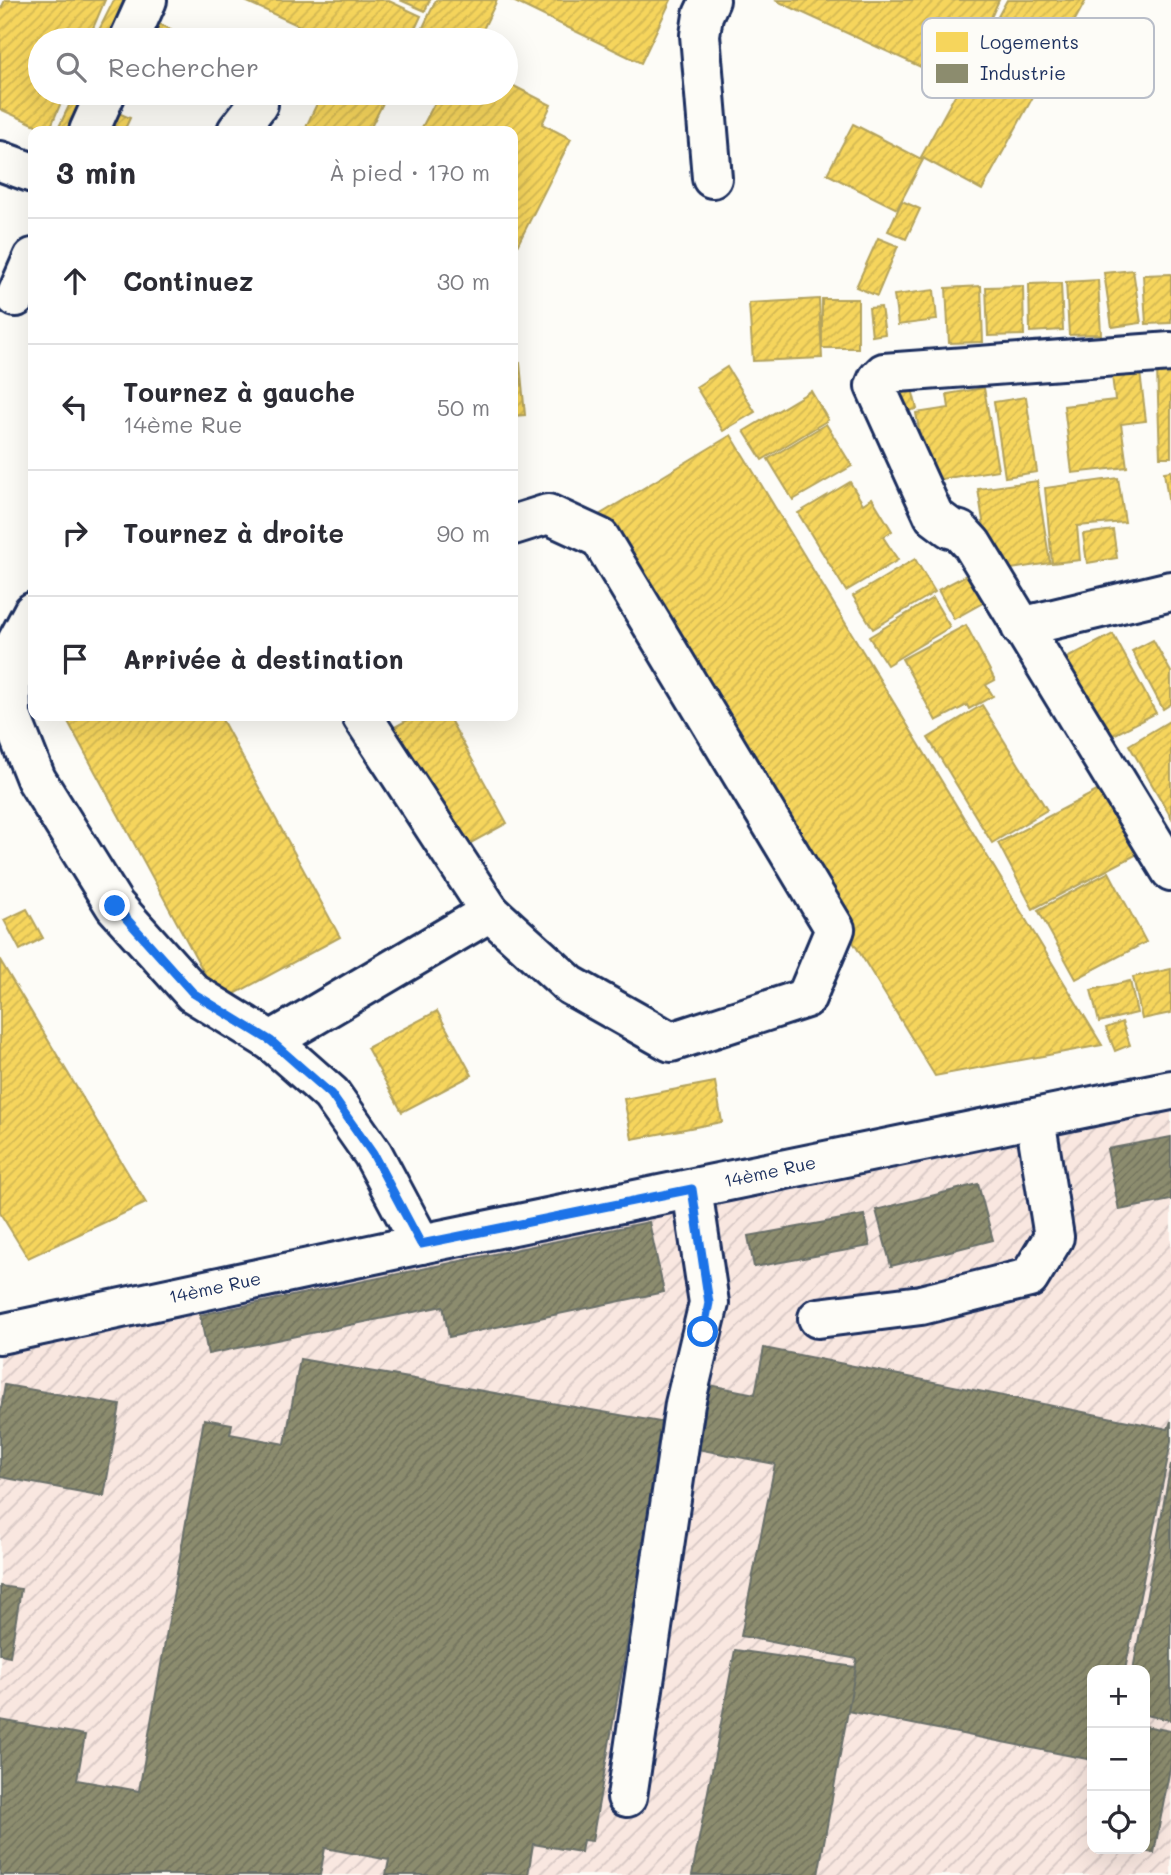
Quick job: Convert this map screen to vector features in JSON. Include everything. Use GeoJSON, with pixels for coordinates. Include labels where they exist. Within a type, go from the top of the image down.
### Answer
{"type":"FeatureCollection","features":[{"type":"Feature","properties":{"kind":"street"},"geometry":{"type":"LineString","coordinates":[[134,28],[147,0]]}},
{"type":"Feature","properties":{"kind":"street"},"geometry":{"type":"LineString","coordinates":[[710,0],[703,15],[700,35],[712,178]]}},
{"type":"Feature","properties":{"kind":"street"},"geometry":{"type":"LineString","coordinates":[[91,126],[101,105]]}},
{"type":"Feature","properties":{"kind":"street"},"geometry":{"type":"LineString","coordinates":[[0,161],[28,171]]}},
{"type":"Feature","properties":{"kind":"street"},"geometry":{"type":"LineString","coordinates":[[16,297],[28,269]]}},
{"type":"Feature","properties":{"kind":"street"},"geometry":{"type":"LineString","coordinates":[[1171,352],[884,373],[875,387],[934,516],[950,528],[960,531],[972,544],[1171,871]]}},
{"type":"Feature","properties":{"kind":"street"},"geometry":{"type":"LineString","coordinates":[[365,721],[490,912],[570,985],[670,1042],[806,998],[835,929],[600,538],[548,514],[518,523]]}},
{"type":"Feature","properties":{"kind":"street"},"geometry":{"type":"LineString","coordinates":[[1021,627],[1171,590]]}},
{"type":"Feature","properties":{"kind":"street"},"geometry":{"type":"LineString","coordinates":[[28,621],[10,655],[11,716],[36,779],[115,906],[193,993],[271,1041],[331,1094],[373,1154],[421,1244]]}},
{"type":"Feature","properties":{"kind":"street"},"geometry":{"type":"LineString","coordinates":[[271,1041],[490,912]]}},
{"type":"Feature","properties":{"kind":"street","name":"14ème Rue"},"geometry":{"type":"LineString","coordinates":[[0,1334],[421,1244],[1171,1090]]}},
{"type":"Feature","properties":{"kind":"street"},"geometry":{"type":"LineString","coordinates":[[818,1318],[921,1305],[1029,1278],[1054,1237],[1035,1118]]}},
{"type":"Feature","properties":{"kind":"street"},"geometry":{"type":"LineString","coordinates":[[627,1797],[685,1404],[709,1303],[692,1189]]}},
{"type":"Feature","properties":{"kind":"shaded area"},"geometry":{"type":"Polygon","coordinates":[[[1171,1103],[1171,1875],[0,1875],[0,1340],[1171,1103]]]}},
{"type":"Feature","properties":{"kind":"building: Logements"},"geometry":{"type":"Polygon","coordinates":[[[5,0],[105,0],[93,28],[28,28],[28,105],[60,105],[51,126],[38,126],[0,109],[0,11],[5,0]]]}},
{"type":"Feature","properties":{"kind":"building: Logements"},"geometry":{"type":"Polygon","coordinates":[[[114,0],[133,0],[119,28],[100,28],[114,0]]]}},
{"type":"Feature","properties":{"kind":"building: Logements"},"geometry":{"type":"Polygon","coordinates":[[[243,0],[387,0],[421,16],[416,28],[304,28],[243,0]]]}},
{"type":"Feature","properties":{"kind":"building: Logements"},"geometry":{"type":"Polygon","coordinates":[[[400,0],[430,0],[425,11],[400,0]]]}},
{"type":"Feature","properties":{"kind":"building: Logements"},"geometry":{"type":"Polygon","coordinates":[[[436,0],[497,0],[484,28],[423,28],[436,0]]]}},
{"type":"Feature","properties":{"kind":"building: Logements"},"geometry":{"type":"Polygon","coordinates":[[[511,0],[671,0],[641,63],[511,0]]]}},
{"type":"Feature","properties":{"kind":"building: Logements"},"geometry":{"type":"Polygon","coordinates":[[[775,0],[999,0],[991,18],[922,18],[922,68],[775,0]]]}},
{"type":"Feature","properties":{"kind":"building: Logements"},"geometry":{"type":"Polygon","coordinates":[[[1007,0],[1086,0],[1076,18],[997,18],[1007,0]]]}},
{"type":"Feature","properties":{"kind":"building: Logements"},"geometry":{"type":"Polygon","coordinates":[[[150,19],[168,28],[145,28],[150,19]]]}},
{"type":"Feature","properties":{"kind":"building: Logements"},"geometry":{"type":"Polygon","coordinates":[[[518,88],[551,105],[542,124],[571,139],[518,244],[518,126],[423,126],[434,105],[518,105],[518,88]]]}},
{"type":"Feature","properties":{"kind":"building: Logements"},"geometry":{"type":"Polygon","coordinates":[[[953,98],[1032,98],[982,190],[921,157],[953,98]]]}},
{"type":"Feature","properties":{"kind":"building: Logements"},"geometry":{"type":"Polygon","coordinates":[[[69,105],[84,105],[74,126],[59,126],[69,105]]]}},
{"type":"Feature","properties":{"kind":"building: Logements"},"geometry":{"type":"Polygon","coordinates":[[[316,105],[382,105],[372,126],[306,126],[316,105]]]}},
{"type":"Feature","properties":{"kind":"building: Logements"},"geometry":{"type":"Polygon","coordinates":[[[114,111],[130,118],[126,126],[107,126],[114,111]]]}},
{"type":"Feature","properties":{"kind":"building: Logements"},"geometry":{"type":"Polygon","coordinates":[[[853,124],[923,160],[897,209],[827,174],[853,124]]]}},
{"type":"Feature","properties":{"kind":"building: Logements"},"geometry":{"type":"Polygon","coordinates":[[[902,201],[920,209],[906,239],[888,231],[902,201]]]}},
{"type":"Feature","properties":{"kind":"building: Logements"},"geometry":{"type":"Polygon","coordinates":[[[878,238],[898,246],[877,296],[856,287],[878,238]]]}},
{"type":"Feature","properties":{"kind":"building: Logements"},"geometry":{"type":"Polygon","coordinates":[[[1133,270],[1141,323],[1112,327],[1104,273],[1133,270]]]}},
{"type":"Feature","properties":{"kind":"building: Logements"},"geometry":{"type":"Polygon","coordinates":[[[1171,274],[1171,323],[1146,324],[1143,275],[1171,274]]]}},
{"type":"Feature","properties":{"kind":"building: Logements"},"geometry":{"type":"Polygon","coordinates":[[[1098,280],[1101,334],[1069,335],[1066,282],[1098,280]]]}},
{"type":"Feature","properties":{"kind":"building: Logements"},"geometry":{"type":"Polygon","coordinates":[[[1061,283],[1063,330],[1030,332],[1029,284],[1061,283]]]}},
{"type":"Feature","properties":{"kind":"building: Logements"},"geometry":{"type":"Polygon","coordinates":[[[981,286],[983,342],[949,343],[946,288],[981,286]]]}},
{"type":"Feature","properties":{"kind":"building: Logements"},"geometry":{"type":"Polygon","coordinates":[[[1023,286],[1024,335],[988,336],[986,287],[1023,286]]]}},
{"type":"Feature","properties":{"kind":"building: Logements"},"geometry":{"type":"Polygon","coordinates":[[[934,290],[937,320],[898,325],[894,295],[934,290]]]}},
{"type":"Feature","properties":{"kind":"building: Logements"},"geometry":{"type":"Polygon","coordinates":[[[819,299],[822,358],[753,361],[749,303],[819,299]]]}},
{"type":"Feature","properties":{"kind":"building: Logements"},"geometry":{"type":"Polygon","coordinates":[[[822,299],[858,299],[858,348],[822,348],[822,299]]]}},
{"type":"Feature","properties":{"kind":"building: Logements"},"geometry":{"type":"Polygon","coordinates":[[[881,307],[885,334],[872,336],[869,308],[881,307]]]}},
{"type":"Feature","properties":{"kind":"building: Logements"},"geometry":{"type":"Polygon","coordinates":[[[518,363],[525,415],[518,416],[518,363]]]}},
{"type":"Feature","properties":{"kind":"building: Logements"},"geometry":{"type":"Polygon","coordinates":[[[1139,364],[1146,421],[1121,424],[1127,467],[1072,473],[1064,406],[1115,400],[1111,368],[1139,364]]]}},
{"type":"Feature","properties":{"kind":"building: Logements"},"geometry":{"type":"Polygon","coordinates":[[[727,367],[755,412],[723,431],[696,387],[727,367]]]}},
{"type":"Feature","properties":{"kind":"building: Logements"},"geometry":{"type":"Polygon","coordinates":[[[1171,368],[1171,457],[1160,457],[1157,369],[1171,368]]]}},
{"type":"Feature","properties":{"kind":"building: Logements"},"geometry":{"type":"Polygon","coordinates":[[[911,385],[917,409],[892,414],[887,390],[911,385]]]}},
{"type":"Feature","properties":{"kind":"building: Logements"},"geometry":{"type":"Polygon","coordinates":[[[984,388],[998,470],[928,481],[916,413],[949,408],[947,394],[984,388]]]}},
{"type":"Feature","properties":{"kind":"building: Logements"},"geometry":{"type":"Polygon","coordinates":[[[811,391],[828,420],[762,460],[744,431],[811,391]]]}},
{"type":"Feature","properties":{"kind":"building: Logements"},"geometry":{"type":"Polygon","coordinates":[[[1026,397],[1037,472],[1005,477],[994,402],[1026,397]]]}},
{"type":"Feature","properties":{"kind":"building: Logements"},"geometry":{"type":"Polygon","coordinates":[[[826,424],[852,466],[793,500],[768,459],[826,424]]]}},
{"type":"Feature","properties":{"kind":"building: Logements"},"geometry":{"type":"Polygon","coordinates":[[[731,435],[1102,1045],[935,1076],[594,518],[731,435]]]}},
{"type":"Feature","properties":{"kind":"building: Logements"},"geometry":{"type":"Polygon","coordinates":[[[1171,471],[1171,519],[1164,472],[1171,471]]]}},
{"type":"Feature","properties":{"kind":"building: Logements"},"geometry":{"type":"Polygon","coordinates":[[[1118,478],[1125,522],[1077,526],[1080,560],[1052,563],[1045,488],[1118,478]]]}},
{"type":"Feature","properties":{"kind":"building: Logements"},"geometry":{"type":"Polygon","coordinates":[[[1037,481],[1050,563],[991,572],[978,489],[1037,481]]]}},
{"type":"Feature","properties":{"kind":"building: Logements"},"geometry":{"type":"Polygon","coordinates":[[[850,482],[863,504],[872,498],[892,531],[883,537],[898,560],[846,591],[798,513],[850,482]]]}},
{"type":"Feature","properties":{"kind":"building: Logements"},"geometry":{"type":"Polygon","coordinates":[[[1113,530],[1117,558],[1087,563],[1083,534],[1113,530]]]}},
{"type":"Feature","properties":{"kind":"building: Logements"},"geometry":{"type":"Polygon","coordinates":[[[915,559],[935,592],[873,629],[853,596],[915,559]]]}},
{"type":"Feature","properties":{"kind":"building: Logements"},"geometry":{"type":"Polygon","coordinates":[[[970,573],[986,601],[954,619],[938,590],[970,573]]]}},
{"type":"Feature","properties":{"kind":"building: Logements"},"geometry":{"type":"Polygon","coordinates":[[[933,598],[950,627],[887,665],[869,637],[933,598]]]}},
{"type":"Feature","properties":{"kind":"building: Logements"},"geometry":{"type":"Polygon","coordinates":[[[966,625],[995,680],[986,685],[993,696],[969,709],[967,705],[936,721],[902,659],[966,625]]]}},
{"type":"Feature","properties":{"kind":"building: Logements"},"geometry":{"type":"Polygon","coordinates":[[[1113,634],[1156,713],[1104,740],[1061,661],[1113,634]]]}},
{"type":"Feature","properties":{"kind":"building: Logements"},"geometry":{"type":"Polygon","coordinates":[[[1153,640],[1171,672],[1171,704],[1163,709],[1132,651],[1153,640]]]}},
{"type":"Feature","properties":{"kind":"building: Logements"},"geometry":{"type":"Polygon","coordinates":[[[982,705],[1047,810],[992,843],[928,738],[982,705]]]}},
{"type":"Feature","properties":{"kind":"building: Logements"},"geometry":{"type":"Polygon","coordinates":[[[1171,720],[1171,817],[1129,745],[1171,720]]]}},
{"type":"Feature","properties":{"kind":"building: Logements"},"geometry":{"type":"Polygon","coordinates":[[[68,721],[223,721],[340,937],[220,1002],[68,721]]]}},
{"type":"Feature","properties":{"kind":"building: Logements"},"geometry":{"type":"Polygon","coordinates":[[[406,721],[451,721],[507,823],[460,849],[393,728],[406,721]]]}},
{"type":"Feature","properties":{"kind":"building: Logements"},"geometry":{"type":"Polygon","coordinates":[[[1110,784],[1145,850],[1033,909],[998,843],[1110,784]]]}},
{"type":"Feature","properties":{"kind":"building: Logements"},"geometry":{"type":"Polygon","coordinates":[[[1109,872],[1146,942],[1076,979],[1038,910],[1109,872]]]}},
{"type":"Feature","properties":{"kind":"building: Logements"},"geometry":{"type":"Polygon","coordinates":[[[27,909],[43,938],[20,950],[4,920],[27,909]]]}},
{"type":"Feature","properties":{"kind":"building: Logements"},"geometry":{"type":"Polygon","coordinates":[[[0,960],[146,1203],[28,1258],[0,1213],[0,960]]]}},
{"type":"Feature","properties":{"kind":"building: Logements"},"geometry":{"type":"Polygon","coordinates":[[[1171,969],[1171,1013],[1142,1019],[1133,977],[1171,969]]]}},
{"type":"Feature","properties":{"kind":"building: Logements"},"geometry":{"type":"Polygon","coordinates":[[[1130,981],[1137,1013],[1099,1022],[1091,990],[1130,981]]]}},
{"type":"Feature","properties":{"kind":"building: Logements"},"geometry":{"type":"Polygon","coordinates":[[[437,1011],[472,1075],[402,1112],[367,1048],[437,1011]]]}},
{"type":"Feature","properties":{"kind":"building: Logements"},"geometry":{"type":"Polygon","coordinates":[[[1122,1022],[1130,1045],[1115,1051],[1106,1028],[1122,1022]]]}},
{"type":"Feature","properties":{"kind":"building: Logements"},"geometry":{"type":"Polygon","coordinates":[[[715,1082],[722,1122],[632,1139],[624,1099],[715,1082]]]}},
{"type":"Feature","properties":{"kind":"building: Industrie"},"geometry":{"type":"Polygon","coordinates":[[[1171,1137],[1171,1200],[1119,1210],[1107,1149],[1171,1137]]]}},
{"type":"Feature","properties":{"kind":"building: Industrie"},"geometry":{"type":"Polygon","coordinates":[[[978,1184],[993,1240],[891,1266],[876,1210],[978,1184]]]}},
{"type":"Feature","properties":{"kind":"building: Industrie"},"geometry":{"type":"Polygon","coordinates":[[[864,1215],[870,1246],[754,1267],[748,1236],[864,1215]]]}},
{"type":"Feature","properties":{"kind":"building: Industrie"},"geometry":{"type":"Polygon","coordinates":[[[649,1222],[664,1292],[449,1337],[443,1306],[208,1354],[200,1315],[649,1222]]]}},
{"type":"Feature","properties":{"kind":"building: Industrie"},"geometry":{"type":"Polygon","coordinates":[[[764,1348],[1168,1429],[1171,1421],[1171,1442],[1126,1665],[1087,1665],[1087,1759],[847,1711],[857,1659],[741,1636],[775,1464],[687,1447],[699,1383],[755,1394],[764,1348]]]}},
{"type":"Feature","properties":{"kind":"building: Industrie"},"geometry":{"type":"Polygon","coordinates":[[[300,1359],[666,1423],[592,1841],[583,1840],[581,1852],[533,1844],[528,1875],[386,1875],[389,1860],[325,1848],[320,1875],[0,1875],[0,1720],[85,1735],[77,1780],[139,1791],[204,1419],[232,1424],[230,1434],[285,1444],[300,1359]]]}},
{"type":"Feature","properties":{"kind":"building: Industrie"},"geometry":{"type":"Polygon","coordinates":[[[5,1385],[120,1405],[104,1496],[0,1477],[0,1414],[5,1385]]]}},
{"type":"Feature","properties":{"kind":"building: Industrie"},"geometry":{"type":"Polygon","coordinates":[[[1171,1464],[1171,1720],[1150,1716],[1150,1665],[1134,1665],[1171,1464]]]}},
{"type":"Feature","properties":{"kind":"building: Industrie"},"geometry":{"type":"Polygon","coordinates":[[[0,1586],[21,1589],[10,1656],[0,1654],[0,1586]]]}},
{"type":"Feature","properties":{"kind":"building: Industrie"},"geometry":{"type":"Polygon","coordinates":[[[735,1650],[856,1667],[818,1875],[692,1875],[735,1650]]]}},
{"type":"Feature","properties":{"kind":"building: Industrie"},"geometry":{"type":"Polygon","coordinates":[[[1150,1727],[1171,1731],[1171,1763],[1154,1853],[1150,1852],[1150,1727]]]}},
{"type":"Feature","properties":{"kind":"route"},"geometry":{"type":"LineString","coordinates":[[115,906],[193,993],[271,1041],[331,1094],[373,1154],[421,1244],[692,1189],[709,1303],[703,1332]]}}]}
